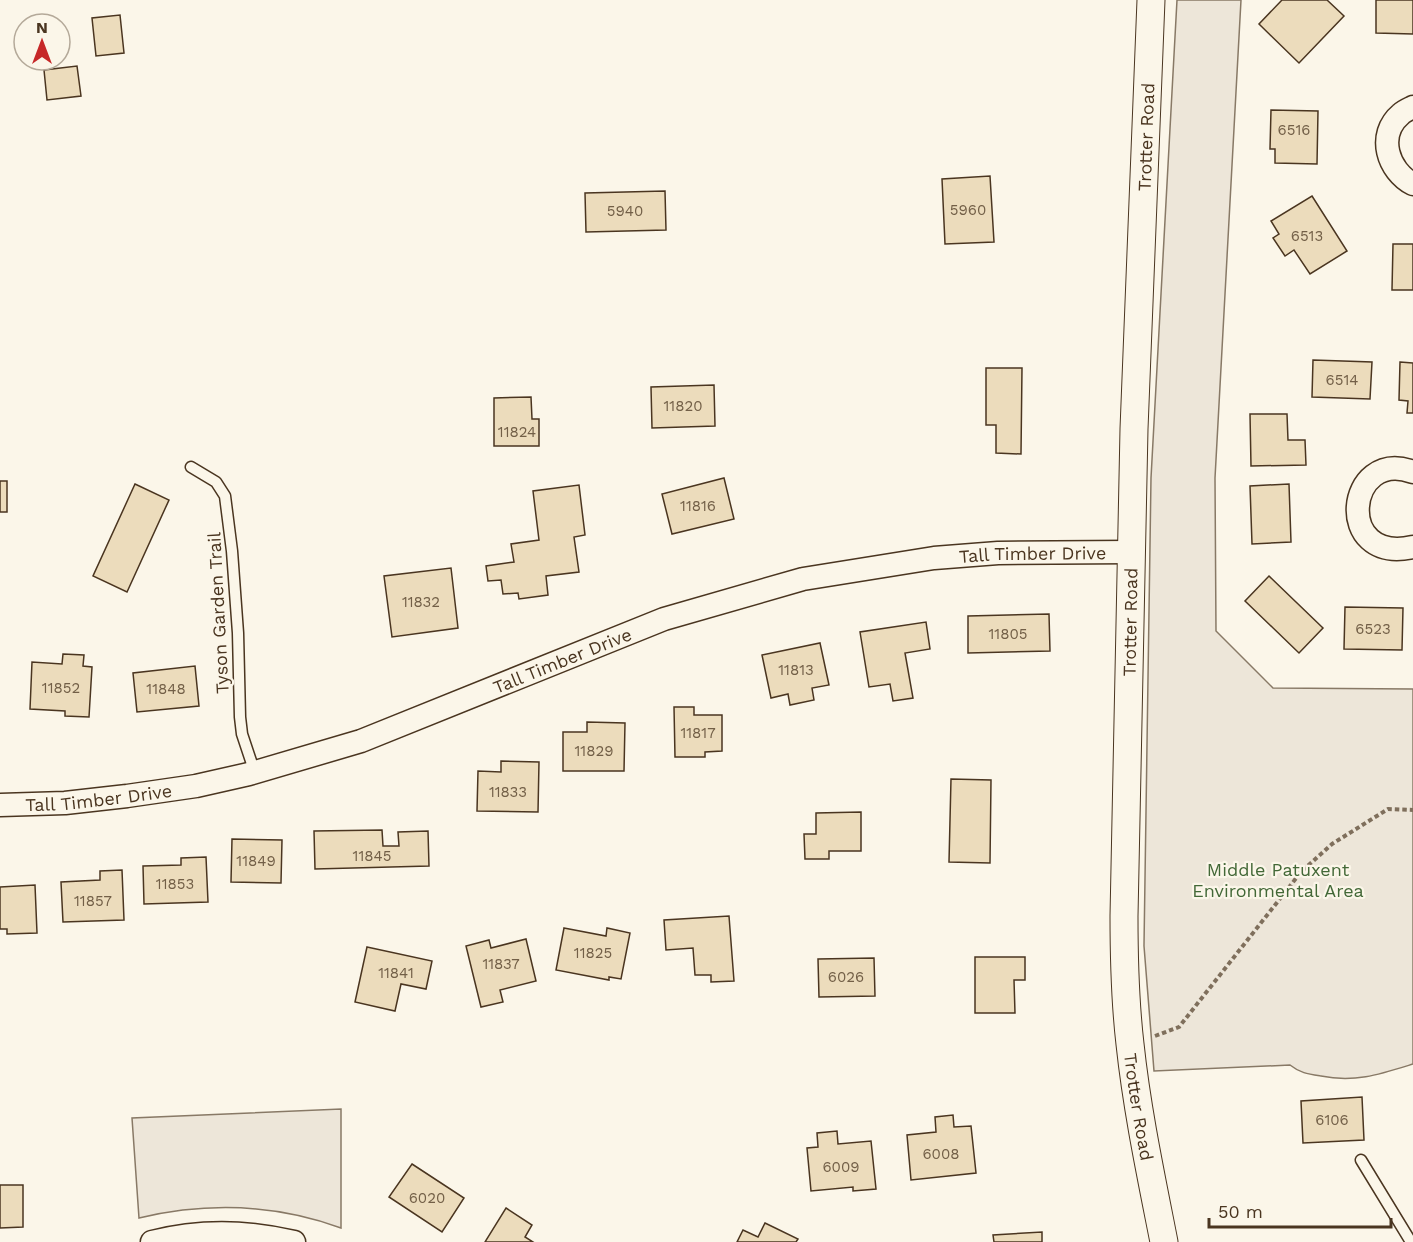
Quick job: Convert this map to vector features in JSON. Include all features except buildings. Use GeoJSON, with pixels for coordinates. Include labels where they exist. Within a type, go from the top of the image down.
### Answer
{"type":"FeatureCollection","features":[{"type":"Feature","properties":{"kind":"street","name":"Trotter Road"},"geometry":{"type":"LineString","coordinates":[[1151,0],[1134,429],[1124,916],[1125,980],[1130,1044],[1146,1150],[1164,1242]]}},
{"type":"Feature","properties":{"kind":"street"},"geometry":{"type":"LineString","coordinates":[[1413,107],[1400,114],[1391,126],[1387,140],[1389,159],[1397,173],[1413,184]]}},
{"type":"Feature","properties":{"kind":"street"},"geometry":{"type":"LineString","coordinates":[[1413,472],[1403,468],[1384,470],[1370,479],[1360,493],[1356,510],[1360,526],[1368,538],[1381,547],[1399,550],[1413,547]]}},
{"type":"Feature","properties":{"kind":"street","name":"Tall Timber Drive"},"geometry":{"type":"LineString","coordinates":[[0,805],[65,803],[127,796],[196,786],[255,773],[361,741],[664,619],[803,579],[934,558],[998,553],[1131,552]]}},
{"type":"Feature","properties":{"kind":"street"},"geometry":{"type":"LineString","coordinates":[[152,1242],[189,1236],[232,1233],[294,1242]]}},
{"type":"Feature","properties":{"kind":"lane","name":"Tyson Garden Trail"},"geometry":{"type":"LineString","coordinates":[[191,467],[216,482],[225,496],[238,633],[240,717],[242,734],[255,773]]}},
{"type":"Feature","properties":{"kind":"lane"},"geometry":{"type":"LineString","coordinates":[[1361,1160],[1411,1242]]}},
{"type":"Feature","properties":{"kind":"path"},"geometry":{"type":"LineString","coordinates":[[1130,1044],[1179,1028],[1301,872],[1332,844],[1389,809],[1413,810]]}},
{"type":"Feature","properties":{"kind":"green space","name":"Middle Patuxent Environmental Area"},"geometry":{"type":"Polygon","coordinates":[[[1177,0],[1241,0],[1215,478],[1216,631],[1273,688],[1413,689],[1413,1064],[1357,1078],[1333,1078],[1304,1073],[1290,1065],[1154,1071],[1144,946],[1151,478],[1177,0]]]}},
{"type":"Feature","properties":{"kind":"green space"},"geometry":{"type":"Polygon","coordinates":[[[341,1109],[341,1228],[291,1214],[241,1208],[190,1209],[139,1218],[132,1118],[341,1109]]]}}]}
